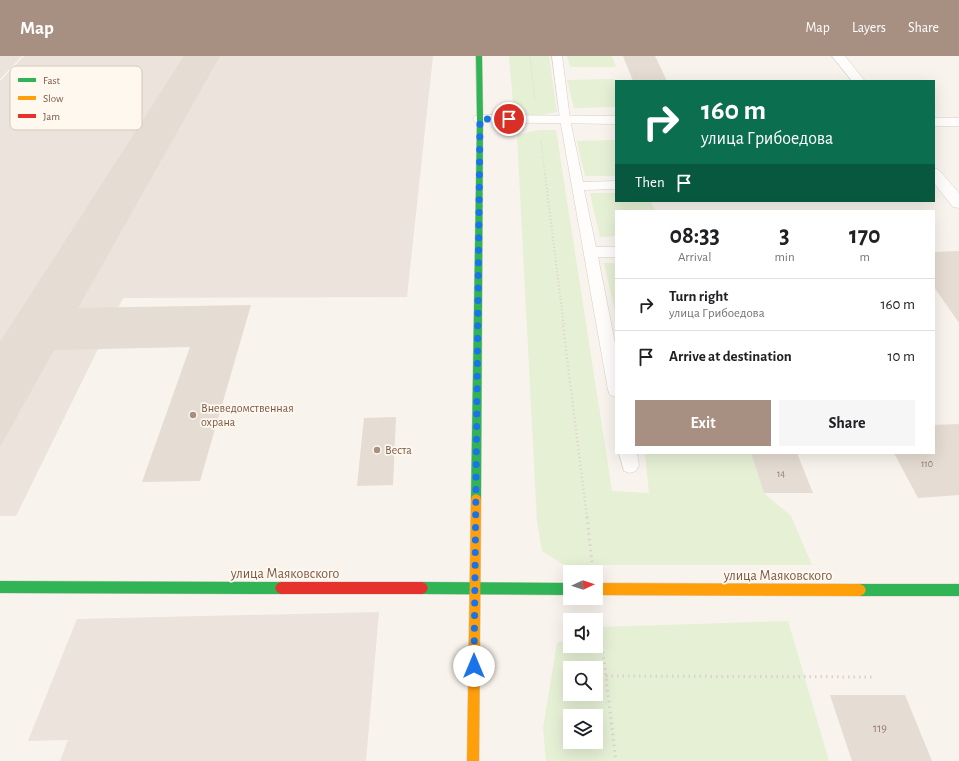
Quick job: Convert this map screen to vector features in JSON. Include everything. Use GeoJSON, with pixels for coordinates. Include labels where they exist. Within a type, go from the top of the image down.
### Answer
{"type":"FeatureCollection","features":[{"type":"Feature","properties":{"kind":"main road"},"geometry":{"type":"LineString","coordinates":[[473,761],[480,119],[479,56]]}},
{"type":"Feature","properties":{"kind":"main road","name":"улица Маяковского"},"geometry":{"type":"LineString","coordinates":[[0,586],[563,589]]}},
{"type":"Feature","properties":{"kind":"main road","name":"улица Маяковского"},"geometry":{"type":"LineString","coordinates":[[603,589],[959,590]]}},
{"type":"Feature","properties":{"kind":"street"},"geometry":{"type":"LineString","coordinates":[[838,56],[858,80]]}},
{"type":"Feature","properties":{"kind":"street"},"geometry":{"type":"LineString","coordinates":[[480,119],[615,120]]}},
{"type":"Feature","properties":{"kind":"street"},"geometry":{"type":"LineString","coordinates":[[935,122],[959,122]]}},
{"type":"Feature","properties":{"kind":"street"},"geometry":{"type":"LineString","coordinates":[[935,174],[959,203]]}},
{"type":"Feature","properties":{"kind":"lane"},"geometry":{"type":"LineString","coordinates":[[557,56],[565,119],[590,252],[610,328],[615,380]]}},
{"type":"Feature","properties":{"kind":"lane"},"geometry":{"type":"LineString","coordinates":[[578,186],[615,185]]}},
{"type":"Feature","properties":{"kind":"lane"},"geometry":{"type":"LineString","coordinates":[[590,252],[615,252]]}},
{"type":"Feature","properties":{"kind":"path"},"geometry":{"type":"LineString","coordinates":[[530,56],[593,564]]}},
{"type":"Feature","properties":{"kind":"path"},"geometry":{"type":"LineString","coordinates":[[603,652],[616,761]]}},
{"type":"Feature","properties":{"kind":"path"},"geometry":{"type":"LineString","coordinates":[[606,676],[875,677]]}},
{"type":"Feature","properties":{"kind":"shaded area"},"geometry":{"type":"Polygon","coordinates":[[[0,56],[22,56],[12,66],[10,66],[10,69],[0,79],[0,56]]]}},
{"type":"Feature","properties":{"kind":"shaded area"},"geometry":{"type":"Polygon","coordinates":[[[24,56],[433,56],[407,297],[123,298],[16,516],[0,516],[0,81],[10,71],[10,130],[142,130],[142,66],[14,66],[24,56]]]}},
{"type":"Feature","properties":{"kind":"shaded area"},"geometry":{"type":"Polygon","coordinates":[[[379,612],[366,761],[60,761],[68,740],[28,741],[77,619],[379,612]]]}},
{"type":"Feature","properties":{"kind":"green space"},"geometry":{"type":"Polygon","coordinates":[[[509,56],[549,56],[557,112],[526,115],[516,109],[513,103],[509,56]]]}},
{"type":"Feature","properties":{"kind":"green space"},"geometry":{"type":"Polygon","coordinates":[[[567,56],[612,56],[616,67],[570,67],[567,56]]]}},
{"type":"Feature","properties":{"kind":"green space"},"geometry":{"type":"Polygon","coordinates":[[[614,79],[615,107],[574,108],[567,80],[614,79]]]}},
{"type":"Feature","properties":{"kind":"green space"},"geometry":{"type":"Polygon","coordinates":[[[539,130],[556,130],[612,491],[649,493],[645,454],[751,454],[764,493],[791,516],[812,565],[564,565],[542,551],[537,522],[517,135],[539,130]]]}},
{"type":"Feature","properties":{"kind":"green space"},"geometry":{"type":"Polygon","coordinates":[[[615,140],[615,176],[585,176],[577,141],[615,140]]]}},
{"type":"Feature","properties":{"kind":"green space"},"geometry":{"type":"Polygon","coordinates":[[[590,193],[615,193],[615,202],[651,202],[655,210],[615,210],[615,236],[600,237],[590,193]]]}},
{"type":"Feature","properties":{"kind":"green space"},"geometry":{"type":"Polygon","coordinates":[[[604,263],[615,263],[615,312],[604,263]]]}},
{"type":"Feature","properties":{"kind":"green space"},"geometry":{"type":"Polygon","coordinates":[[[788,621],[829,761],[546,761],[543,728],[557,643],[563,641],[563,653],[603,653],[603,627],[788,621]]]}},
{"type":"Feature","properties":{"kind":"building"},"geometry":{"type":"Polygon","coordinates":[[[184,56],[220,56],[78,308],[251,305],[200,481],[142,482],[190,347],[54,350],[0,447],[0,342],[136,130],[142,130],[142,121],[184,56]]]}},
{"type":"Feature","properties":{"kind":"building"},"geometry":{"type":"Polygon","coordinates":[[[623,56],[655,56],[667,80],[633,80],[623,56]]]}},
{"type":"Feature","properties":{"kind":"building"},"geometry":{"type":"Polygon","coordinates":[[[959,251],[959,323],[935,288],[935,252],[959,251]]]}},
{"type":"Feature","properties":{"kind":"building"},"geometry":{"type":"Polygon","coordinates":[[[396,417],[393,485],[357,486],[364,418],[396,417]]]}},
{"type":"Feature","properties":{"kind":"building"},"geometry":{"type":"Polygon","coordinates":[[[959,424],[959,495],[918,498],[895,454],[935,454],[935,425],[959,424]]]}},
{"type":"Feature","properties":{"kind":"building"},"geometry":{"type":"Polygon","coordinates":[[[751,454],[797,454],[813,493],[764,493],[751,454]]]}},
{"type":"Feature","properties":{"kind":"building"},"geometry":{"type":"Polygon","coordinates":[[[830,695],[905,695],[932,761],[852,761],[830,695]]]}},
{"type":"Feature","properties":{"kind":"traffic: fast"},"geometry":{"type":"LineString","coordinates":[[476,499],[480,119],[479,56]]}},
{"type":"Feature","properties":{"kind":"traffic: fast"},"geometry":{"type":"LineString","coordinates":[[0,587],[281,588]]}},
{"type":"Feature","properties":{"kind":"traffic: fast"},"geometry":{"type":"LineString","coordinates":[[422,588],[563,589]]}},
{"type":"Feature","properties":{"kind":"traffic: fast"},"geometry":{"type":"LineString","coordinates":[[860,590],[959,590]]}},
{"type":"Feature","properties":{"kind":"traffic: slow"},"geometry":{"type":"LineString","coordinates":[[473,761],[476,499]]}},
{"type":"Feature","properties":{"kind":"traffic: slow"},"geometry":{"type":"LineString","coordinates":[[603,589],[860,590]]}},
{"type":"Feature","properties":{"kind":"traffic: jam"},"geometry":{"type":"LineString","coordinates":[[281,588],[422,588]]}},
{"type":"Feature","properties":{"kind":"place","name":"Вневедомственная охрана"},"geometry":{"type":"Point","coordinates":[193,415]}},
{"type":"Feature","properties":{"kind":"place","name":"Веста"},"geometry":{"type":"Point","coordinates":[377,450]}},
{"type":"Feature","properties":{"kind":"route"},"geometry":{"type":"LineString","coordinates":[[474,666],[480,119],[509,119]]}}]}
